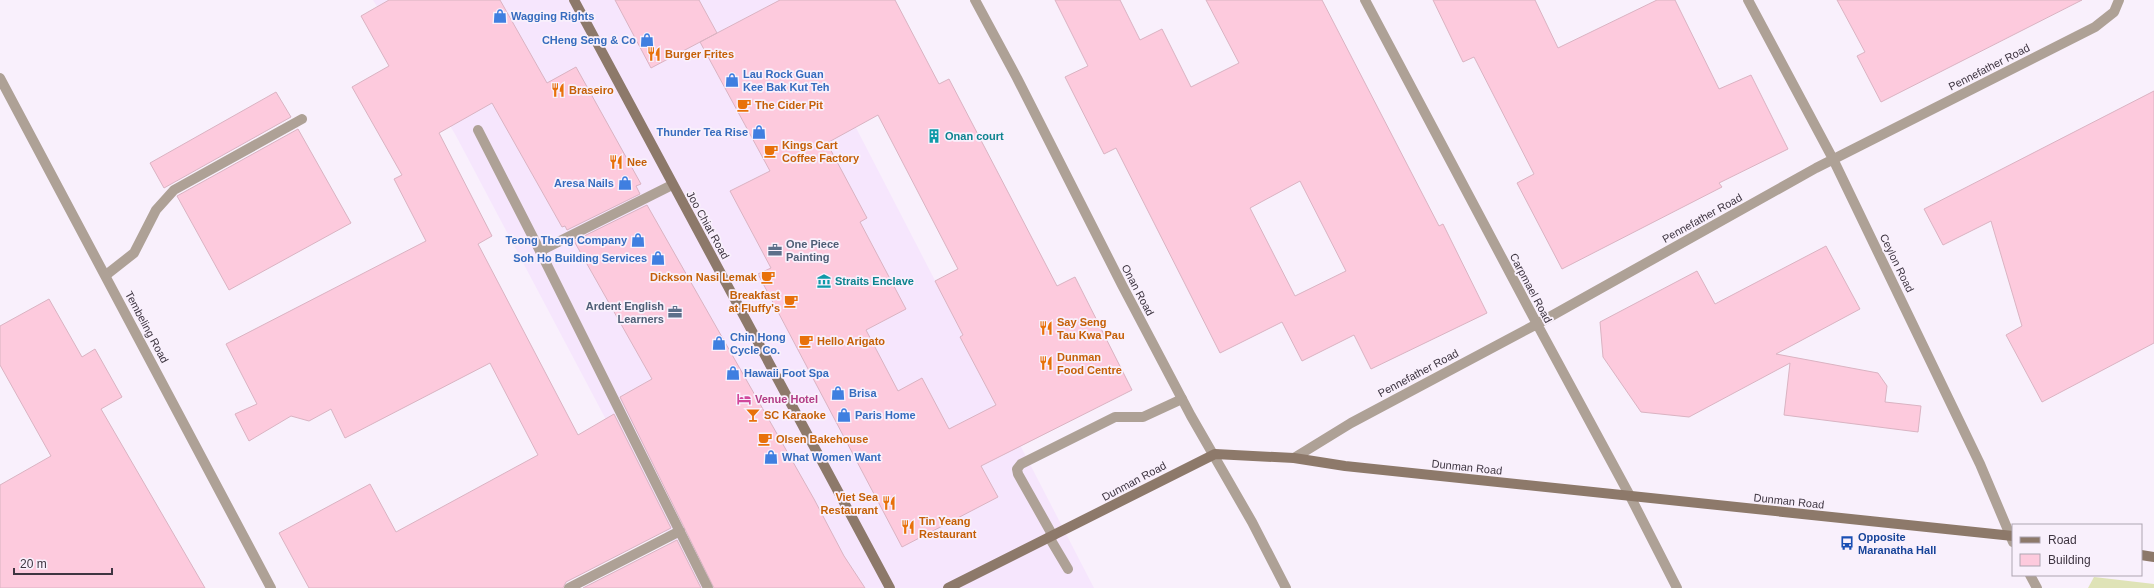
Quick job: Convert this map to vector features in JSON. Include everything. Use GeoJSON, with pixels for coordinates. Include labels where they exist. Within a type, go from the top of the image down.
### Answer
{"type":"FeatureCollection","features":[{"type":"Feature","properties":{"kind":"street","name":"Joo Chiat Road"},"geometry":{"type":"LineString","coordinates":[[574,0],[672,185],[798,413],[890,588]]}},
{"type":"Feature","properties":{"kind":"street","name":"Onan Road"},"geometry":{"type":"LineString","coordinates":[[975,0],[1017,78],[1122,285],[1182,399],[1252,522],[1286,588]]}},
{"type":"Feature","properties":{"kind":"street","name":"Carpmael Road"},"geometry":{"type":"LineString","coordinates":[[1365,0],[1630,496],[1677,588]]}},
{"type":"Feature","properties":{"kind":"street","name":"Ceylon Road"},"geometry":{"type":"LineString","coordinates":[[1748,0],[1833,159],[1980,464],[2012,538]]}},
{"type":"Feature","properties":{"kind":"street","name":"Pennefather Road"},"geometry":{"type":"LineString","coordinates":[[1294,458],[1352,423],[1537,324],[1833,159],[2095,27],[2114,12],[2119,0]]}},
{"type":"Feature","properties":{"kind":"street","name":"Tembeling Road"},"geometry":{"type":"LineString","coordinates":[[0,78],[3,94],[106,275],[271,588]]}},
{"type":"Feature","properties":{"kind":"street"},"geometry":{"type":"LineString","coordinates":[[106,275],[134,253],[156,210],[174,190],[302,119]]}},
{"type":"Feature","properties":{"kind":"street"},"geometry":{"type":"LineString","coordinates":[[478,130],[708,588]]}},
{"type":"Feature","properties":{"kind":"street"},"geometry":{"type":"LineString","coordinates":[[540,251],[672,185]]}},
{"type":"Feature","properties":{"kind":"street"},"geometry":{"type":"LineString","coordinates":[[1068,569],[1018,474],[1017,469],[1021,464],[1115,418],[1143,417],[1182,399]]}},
{"type":"Feature","properties":{"kind":"street","name":"Dunman Road"},"geometry":{"type":"LineString","coordinates":[[948,588],[1214,454],[1294,458],[1346,466],[2012,538]]}},
{"type":"Feature","properties":{"kind":"street"},"geometry":{"type":"LineString","coordinates":[[569,588],[680,531]]}},
{"type":"Feature","properties":{"kind":"street"},"geometry":{"type":"LineString","coordinates":[[2142,555],[2154,557]]}},
{"type":"Feature","properties":{"kind":"street"},"geometry":{"type":"LineString","coordinates":[[2031,576],[2037,588]]}},
{"type":"Feature","properties":{"kind":"shaded area"},"geometry":{"type":"Polygon","coordinates":[[[373,0],[790,0],[1094,588],[695,588],[455,134],[373,0]]]}},
{"type":"Feature","properties":{"kind":"green space"},"geometry":{"type":"Polygon","coordinates":[[[2094,577],[2154,584],[2154,588],[2088,588],[2094,577]]]}},
{"type":"Feature","properties":{"kind":"building"},"geometry":{"type":"Polygon","coordinates":[[[389,0],[500,0],[547,83],[576,67],[641,184],[636,186],[640,194],[567,230],[565,226],[562,227],[492,103],[439,133],[492,236],[478,244],[578,435],[614,414],[671,528],[566,582],[563,588],[309,588],[279,533],[370,484],[396,532],[538,455],[490,363],[345,438],[331,409],[309,421],[291,416],[249,441],[235,414],[257,404],[226,344],[426,241],[394,179],[402,175],[352,87],[389,66],[361,16],[389,0]]]}},
{"type":"Feature","properties":{"kind":"building"},"geometry":{"type":"Polygon","coordinates":[[[615,0],[699,0],[717,33],[651,68],[615,0]]]}},
{"type":"Feature","properties":{"kind":"building"},"geometry":{"type":"Polygon","coordinates":[[[780,0],[895,0],[939,84],[949,79],[1057,286],[1075,277],[1132,390],[981,466],[998,497],[902,547],[758,274],[771,268],[730,191],[770,171],[700,42],[780,0]],[[878,115],[827,143],[867,218],[860,222],[906,309],[866,330],[898,391],[922,378],[949,429],[996,405],[960,337],[963,335],[935,281],[958,269],[878,115]]]}},
{"type":"Feature","properties":{"kind":"building"},"geometry":{"type":"Polygon","coordinates":[[[1055,0],[1120,0],[1140,40],[1162,29],[1191,87],[1239,63],[1206,0],[1322,0],[1439,226],[1443,224],[1487,313],[1371,369],[1354,335],[1302,361],[1282,322],[1220,353],[1116,148],[1104,154],[1065,77],[1088,66],[1055,0]],[[1300,181],[1250,208],[1295,296],[1346,271],[1300,181]]]}},
{"type":"Feature","properties":{"kind":"building"},"geometry":{"type":"Polygon","coordinates":[[[1433,0],[1535,0],[1558,48],[1657,0],[1675,0],[1719,89],[1751,75],[1788,149],[1719,183],[1722,187],[1562,269],[1517,183],[1534,174],[1474,57],[1463,62],[1433,0]]]}},
{"type":"Feature","properties":{"kind":"building"},"geometry":{"type":"Polygon","coordinates":[[[1837,0],[2082,0],[1881,102],[1857,56],[1865,52],[1837,0]]]}},
{"type":"Feature","properties":{"kind":"building"},"geometry":{"type":"Polygon","coordinates":[[[2154,91],[2154,343],[2042,402],[2006,335],[2022,326],[1991,221],[1943,245],[1924,209],[2154,91]]]}},
{"type":"Feature","properties":{"kind":"building"},"geometry":{"type":"Polygon","coordinates":[[[276,92],[291,117],[164,188],[150,163],[276,92]]]}},
{"type":"Feature","properties":{"kind":"building"},"geometry":{"type":"Polygon","coordinates":[[[298,129],[351,223],[229,290],[177,196],[298,129]]]}},
{"type":"Feature","properties":{"kind":"building"},"geometry":{"type":"Polygon","coordinates":[[[647,205],[814,499],[844,556],[865,588],[714,588],[620,397],[652,379],[574,241],[647,205]]]}},
{"type":"Feature","properties":{"kind":"building"},"geometry":{"type":"Polygon","coordinates":[[[1826,246],[1860,309],[1776,354],[1878,373],[1887,386],[1885,402],[1921,406],[1918,432],[1784,415],[1790,363],[1689,417],[1641,412],[1603,357],[1600,322],[1697,271],[1715,304],[1826,246]]]}},
{"type":"Feature","properties":{"kind":"building"},"geometry":{"type":"Polygon","coordinates":[[[49,299],[82,357],[95,349],[122,397],[101,409],[205,588],[0,588],[0,485],[51,456],[0,365],[0,326],[49,299]]]}},
{"type":"Feature","properties":{"kind":"building"},"geometry":{"type":"Polygon","coordinates":[[[677,540],[701,588],[583,588],[677,540]]]}},
{"type":"Feature","properties":{"kind":"place","name":"Wagging Rights"},"geometry":{"type":"Point","coordinates":[500,16]}},
{"type":"Feature","properties":{"kind":"place","name":"CHeng Seng & Co"},"geometry":{"type":"Point","coordinates":[647,40]}},
{"type":"Feature","properties":{"kind":"place","name":"Burger Frites"},"geometry":{"type":"Point","coordinates":[654,54]}},
{"type":"Feature","properties":{"kind":"place","name":"Lau Rock Guan Kee Bak Kut Teh"},"geometry":{"type":"Point","coordinates":[732,80]}},
{"type":"Feature","properties":{"kind":"place","name":"Braseiro"},"geometry":{"type":"Point","coordinates":[558,90]}},
{"type":"Feature","properties":{"kind":"place","name":"The Cider Pit"},"geometry":{"type":"Point","coordinates":[744,105]}},
{"type":"Feature","properties":{"kind":"place","name":"Thunder Tea Rise"},"geometry":{"type":"Point","coordinates":[759,132]}},
{"type":"Feature","properties":{"kind":"place","name":"Onan court"},"geometry":{"type":"Point","coordinates":[934,136]}},
{"type":"Feature","properties":{"kind":"place","name":"Kings Cart Coffee Factory"},"geometry":{"type":"Point","coordinates":[771,151]}},
{"type":"Feature","properties":{"kind":"place","name":"Nee"},"geometry":{"type":"Point","coordinates":[616,162]}},
{"type":"Feature","properties":{"kind":"place","name":"Aresa Nails"},"geometry":{"type":"Point","coordinates":[625,183]}},
{"type":"Feature","properties":{"kind":"place","name":"Teong Theng Company"},"geometry":{"type":"Point","coordinates":[638,240]}},
{"type":"Feature","properties":{"kind":"place","name":"One Piece Painting"},"geometry":{"type":"Point","coordinates":[775,250]}},
{"type":"Feature","properties":{"kind":"place","name":"Soh Ho Building Services"},"geometry":{"type":"Point","coordinates":[658,258]}},
{"type":"Feature","properties":{"kind":"place","name":"Dickson Nasi Lemak"},"geometry":{"type":"Point","coordinates":[768,277]}},
{"type":"Feature","properties":{"kind":"place","name":"Straits Enclave"},"geometry":{"type":"Point","coordinates":[824,281]}},
{"type":"Feature","properties":{"kind":"place","name":"Breakfast at Fluffy's"},"geometry":{"type":"Point","coordinates":[791,301]}},
{"type":"Feature","properties":{"kind":"place","name":"Ardent English Learners"},"geometry":{"type":"Point","coordinates":[675,312]}},
{"type":"Feature","properties":{"kind":"place","name":"Say Seng Tau Kwa Pau"},"geometry":{"type":"Point","coordinates":[1046,328]}},
{"type":"Feature","properties":{"kind":"place","name":"Hello Arigato"},"geometry":{"type":"Point","coordinates":[806,341]}},
{"type":"Feature","properties":{"kind":"place","name":"Chin Hong Cycle Co."},"geometry":{"type":"Point","coordinates":[719,343]}},
{"type":"Feature","properties":{"kind":"place","name":"Dunman Food Centre"},"geometry":{"type":"Point","coordinates":[1046,363]}},
{"type":"Feature","properties":{"kind":"place","name":"Hawaii Foot Spa"},"geometry":{"type":"Point","coordinates":[733,373]}},
{"type":"Feature","properties":{"kind":"place","name":"Brisa"},"geometry":{"type":"Point","coordinates":[838,393]}},
{"type":"Feature","properties":{"kind":"place","name":"Venue Hotel"},"geometry":{"type":"Point","coordinates":[744,399]}},
{"type":"Feature","properties":{"kind":"place","name":"SC Karaoke"},"geometry":{"type":"Point","coordinates":[753,415]}},
{"type":"Feature","properties":{"kind":"place","name":"Paris Home"},"geometry":{"type":"Point","coordinates":[844,415]}},
{"type":"Feature","properties":{"kind":"place","name":"Olsen Bakehouse"},"geometry":{"type":"Point","coordinates":[765,439]}},
{"type":"Feature","properties":{"kind":"place","name":"What Women Want"},"geometry":{"type":"Point","coordinates":[771,457]}},
{"type":"Feature","properties":{"kind":"place","name":"Viet Sea Restaurant"},"geometry":{"type":"Point","coordinates":[889,503]}},
{"type":"Feature","properties":{"kind":"place","name":"Tin Yeang Restaurant"},"geometry":{"type":"Point","coordinates":[908,527]}},
{"type":"Feature","properties":{"kind":"place","name":"Opposite Maranatha Hall"},"geometry":{"type":"Point","coordinates":[1847,543]}}]}
